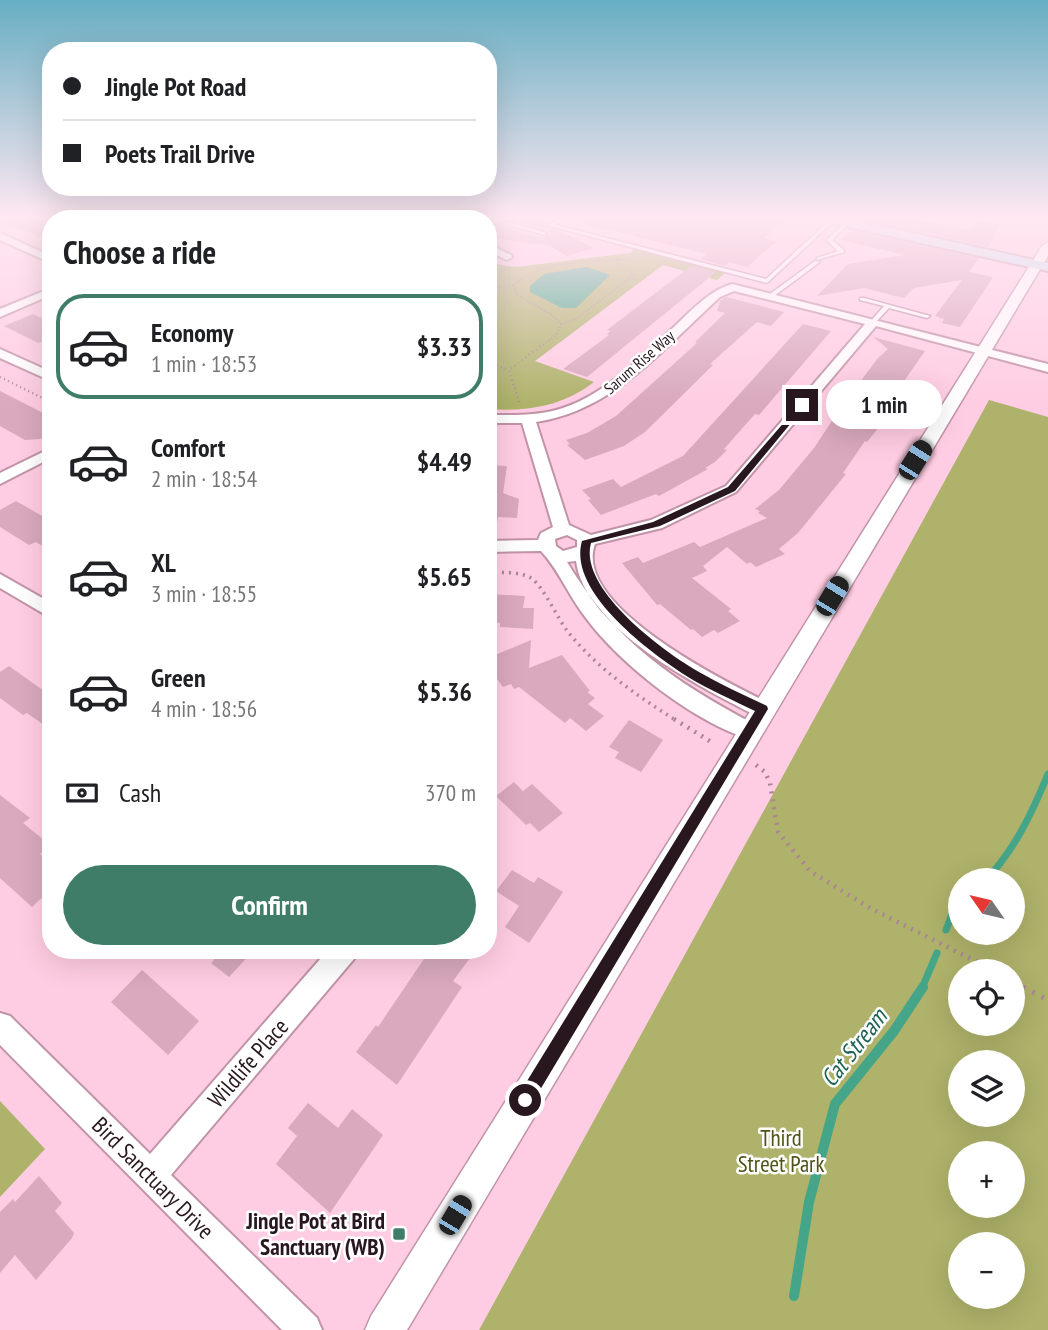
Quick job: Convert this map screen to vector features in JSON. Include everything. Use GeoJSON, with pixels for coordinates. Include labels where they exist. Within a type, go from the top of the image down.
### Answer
{"type":"FeatureCollection","features":[{"type":"Feature","properties":{"kind":"street"},"geometry":{"type":"LineString","coordinates":[[384,1330],[982,351],[1030,280]]}},
{"type":"Feature","properties":{"kind":"street","name":"Sarum Rise Way"},"geometry":{"type":"LineString","coordinates":[[497,419],[528,420],[570,410],[601,396],[722,290],[739,288],[1048,368]]}},
{"type":"Feature","properties":{"kind":"street"},"geometry":{"type":"LineString","coordinates":[[0,313],[42,295]]}},
{"type":"Feature","properties":{"kind":"street"},"geometry":{"type":"LineString","coordinates":[[497,547],[550,550],[573,556],[585,546],[656,524],[731,489],[873,322]]}},
{"type":"Feature","properties":{"kind":"street"},"geometry":{"type":"LineString","coordinates":[[0,353],[42,373]]}},
{"type":"Feature","properties":{"kind":"street"},"geometry":{"type":"LineString","coordinates":[[528,420],[562,530]]}},
{"type":"Feature","properties":{"kind":"street"},"geometry":{"type":"LineString","coordinates":[[0,480],[42,457]]}},
{"type":"Feature","properties":{"kind":"street"},"geometry":{"type":"LineString","coordinates":[[562,530],[580,534],[585,546],[588,576],[616,612],[646,641],[756,720],[680,694],[645,670],[596,620],[550,550],[547,537],[562,530]]}},
{"type":"Feature","properties":{"kind":"street"},"geometry":{"type":"LineString","coordinates":[[0,580],[42,606]]}},
{"type":"Feature","properties":{"kind":"street","name":"Wildlife Place"},"geometry":{"type":"LineString","coordinates":[[151,1175],[337,959]]}},
{"type":"Feature","properties":{"kind":"street","name":"Bird Sanctuary Drive"},"geometry":{"type":"LineString","coordinates":[[0,1026],[305,1330]]}},
{"type":"Feature","properties":{"kind":"lane"},"geometry":{"type":"LineString","coordinates":[[772,295],[792,280]]}},
{"type":"Feature","properties":{"kind":"lane"},"geometry":{"type":"LineString","coordinates":[[862,299],[927,316]]}},
{"type":"Feature","properties":{"kind":"lane"},"geometry":{"type":"LineString","coordinates":[[873,322],[887,306]]}},
{"type":"Feature","properties":{"kind":"path"},"geometry":{"type":"LineString","coordinates":[[497,288],[514,285],[519,280]]}},
{"type":"Feature","properties":{"kind":"path"},"geometry":{"type":"LineString","coordinates":[[509,370],[556,335],[561,324],[576,319],[627,280]]}},
{"type":"Feature","properties":{"kind":"path"},"geometry":{"type":"LineString","coordinates":[[514,285],[516,293],[524,302],[551,314],[561,324]]}},
{"type":"Feature","properties":{"kind":"path"},"geometry":{"type":"LineString","coordinates":[[497,366],[509,370]]}},
{"type":"Feature","properties":{"kind":"path"},"geometry":{"type":"LineString","coordinates":[[509,370],[519,402]]}},
{"type":"Feature","properties":{"kind":"path"},"geometry":{"type":"LineString","coordinates":[[0,377],[42,398]]}},
{"type":"Feature","properties":{"kind":"path"},"geometry":{"type":"LineString","coordinates":[[497,573],[522,574],[533,579],[568,632],[607,672],[626,689],[713,743]]}},
{"type":"Feature","properties":{"kind":"path"},"geometry":{"type":"LineString","coordinates":[[752,763],[765,772],[770,783],[778,832],[810,871],[870,908],[971,959]]}},
{"type":"Feature","properties":{"kind":"path"},"geometry":{"type":"LineString","coordinates":[[1025,988],[1048,1000]]}},
{"type":"Feature","properties":{"kind":"green space"},"geometry":{"type":"Polygon","coordinates":[[[497,280],[643,280],[535,361],[594,382],[557,402],[516,409],[497,409],[497,280]]]}},
{"type":"Feature","properties":{"kind":"green space","name":"Third Street Park"},"geometry":{"type":"Polygon","coordinates":[[[989,400],[1048,417],[1048,1330],[479,1330],[989,400]]]}},
{"type":"Feature","properties":{"kind":"green space"},"geometry":{"type":"Polygon","coordinates":[[[0,1101],[45,1149],[0,1197],[0,1101]]]}},
{"type":"Feature","properties":{"kind":"shaded area"},"geometry":{"type":"Polygon","coordinates":[[[537,280],[605,280],[576,308],[562,308],[530,292],[530,286],[537,280]]]}},
{"type":"Feature","properties":{"kind":"building"},"geometry":{"type":"Polygon","coordinates":[[[673,280],[706,280],[587,377],[563,369],[609,335],[607,334],[611,331],[607,330],[673,280]]]}},
{"type":"Feature","properties":{"kind":"building"},"geometry":{"type":"Polygon","coordinates":[[[832,280],[962,280],[914,288],[904,298],[864,288],[817,296],[832,280]]]}},
{"type":"Feature","properties":{"kind":"building"},"geometry":{"type":"Polygon","coordinates":[[[962,280],[991,280],[960,327],[942,323],[944,319],[935,316],[962,280]]]}},
{"type":"Feature","properties":{"kind":"building"},"geometry":{"type":"Polygon","coordinates":[[[726,297],[784,312],[771,326],[757,322],[710,364],[713,365],[645,432],[624,446],[585,460],[567,445],[570,444],[566,440],[587,433],[616,416],[697,343],[695,342],[725,313],[717,311],[720,301],[726,297]]]}},
{"type":"Feature","properties":{"kind":"building"},"geometry":{"type":"Polygon","coordinates":[[[33,314],[42,318],[42,342],[38,343],[4,326],[33,314]]]}},
{"type":"Feature","properties":{"kind":"building"},"geometry":{"type":"Polygon","coordinates":[[[803,324],[831,331],[759,415],[755,414],[724,449],[727,450],[705,468],[708,469],[659,496],[656,494],[601,515],[582,490],[613,479],[621,487],[683,456],[803,324]]]}},
{"type":"Feature","properties":{"kind":"building"},"geometry":{"type":"Polygon","coordinates":[[[873,337],[925,351],[890,401],[893,402],[884,415],[888,416],[867,442],[865,441],[843,473],[846,474],[798,533],[779,549],[785,554],[756,567],[750,562],[747,564],[727,547],[703,566],[707,571],[692,578],[731,609],[728,611],[740,621],[718,633],[714,630],[702,637],[660,604],[657,605],[622,563],[638,557],[643,563],[694,542],[700,547],[767,518],[755,509],[779,490],[814,448],[837,413],[863,383],[860,382],[888,349],[873,337]]]}},
{"type":"Feature","properties":{"kind":"building"},"geometry":{"type":"Polygon","coordinates":[[[0,391],[42,412],[40,439],[25,440],[0,426],[0,391]]]}},
{"type":"Feature","properties":{"kind":"building"},"geometry":{"type":"Polygon","coordinates":[[[497,465],[507,466],[503,493],[519,499],[517,518],[498,517],[497,523],[497,465]]]}},
{"type":"Feature","properties":{"kind":"building"},"geometry":{"type":"Polygon","coordinates":[[[16,501],[42,516],[42,546],[36,542],[29,545],[0,527],[0,510],[16,501]]]}},
{"type":"Feature","properties":{"kind":"building"},"geometry":{"type":"Polygon","coordinates":[[[497,594],[525,596],[523,608],[534,608],[533,629],[500,627],[500,623],[497,622],[497,594]]]}},
{"type":"Feature","properties":{"kind":"building"},"geometry":{"type":"Polygon","coordinates":[[[531,640],[529,668],[562,655],[590,691],[587,692],[595,698],[588,704],[604,716],[586,731],[570,718],[565,723],[519,687],[514,689],[511,684],[503,687],[497,679],[497,654],[531,640]]]}},
{"type":"Feature","properties":{"kind":"building"},"geometry":{"type":"Polygon","coordinates":[[[9,666],[42,690],[42,724],[27,713],[23,715],[0,698],[0,672],[9,666]]]}},
{"type":"Feature","properties":{"kind":"building"},"geometry":{"type":"Polygon","coordinates":[[[629,720],[663,740],[641,772],[615,758],[619,752],[609,747],[629,720]]]}},
{"type":"Feature","properties":{"kind":"building"},"geometry":{"type":"Polygon","coordinates":[[[514,782],[523,791],[532,784],[563,813],[539,832],[530,823],[526,825],[497,795],[514,782]]]}},
{"type":"Feature","properties":{"kind":"building"},"geometry":{"type":"Polygon","coordinates":[[[0,795],[30,818],[23,823],[42,838],[42,898],[32,907],[0,878],[0,795]]]}},
{"type":"Feature","properties":{"kind":"building"},"geometry":{"type":"Polygon","coordinates":[[[512,870],[534,883],[538,877],[563,892],[529,943],[505,927],[519,906],[497,890],[512,870]]]}},
{"type":"Feature","properties":{"kind":"building"},"geometry":{"type":"Polygon","coordinates":[[[215,959],[246,959],[229,977],[211,963],[215,959]]]}},
{"type":"Feature","properties":{"kind":"building"},"geometry":{"type":"Polygon","coordinates":[[[424,959],[469,959],[453,981],[462,987],[397,1085],[356,1052],[376,1025],[378,1027],[424,959]]]}},
{"type":"Feature","properties":{"kind":"building"},"geometry":{"type":"Polygon","coordinates":[[[142,970],[199,1021],[168,1055],[111,1002],[142,970]]]}},
{"type":"Feature","properties":{"kind":"building"},"geometry":{"type":"Polygon","coordinates":[[[308,1103],[338,1128],[352,1109],[383,1135],[330,1213],[276,1164],[297,1136],[288,1128],[308,1103]]]}},
{"type":"Feature","properties":{"kind":"building"},"geometry":{"type":"Polygon","coordinates":[[[39,1176],[62,1203],[55,1211],[74,1233],[72,1238],[36,1280],[15,1255],[0,1273],[0,1212],[13,1199],[15,1202],[39,1176]]]}},
{"type":"Feature","properties":{"kind":"waterway","name":"Cat Stream"},"geometry":{"type":"LineString","coordinates":[[996,868],[1022,830],[1048,774]]}},
{"type":"Feature","properties":{"kind":"waterway","name":"Cat Stream"},"geometry":{"type":"LineString","coordinates":[[946,930],[948,925]]}},
{"type":"Feature","properties":{"kind":"waterway","name":"Cat Stream"},"geometry":{"type":"LineString","coordinates":[[922,988],[937,953]]}},
{"type":"Feature","properties":{"kind":"waterway","name":"Cat Stream"},"geometry":{"type":"LineString","coordinates":[[794,1296],[809,1202],[835,1104],[894,1031],[923,987]]}},
{"type":"Feature","properties":{"kind":"place","name":"Jingle Pot at Bird Sanctuary (WB)"},"geometry":{"type":"Point","coordinates":[399,1234]}},
{"type":"Feature","properties":{"kind":"route"},"geometry":{"type":"LineString","coordinates":[[525,1100],[762,709],[695,675],[664,655],[631,627],[602,596],[588,576],[584,551],[587,541],[656,524],[731,489],[802,405]]}}]}
